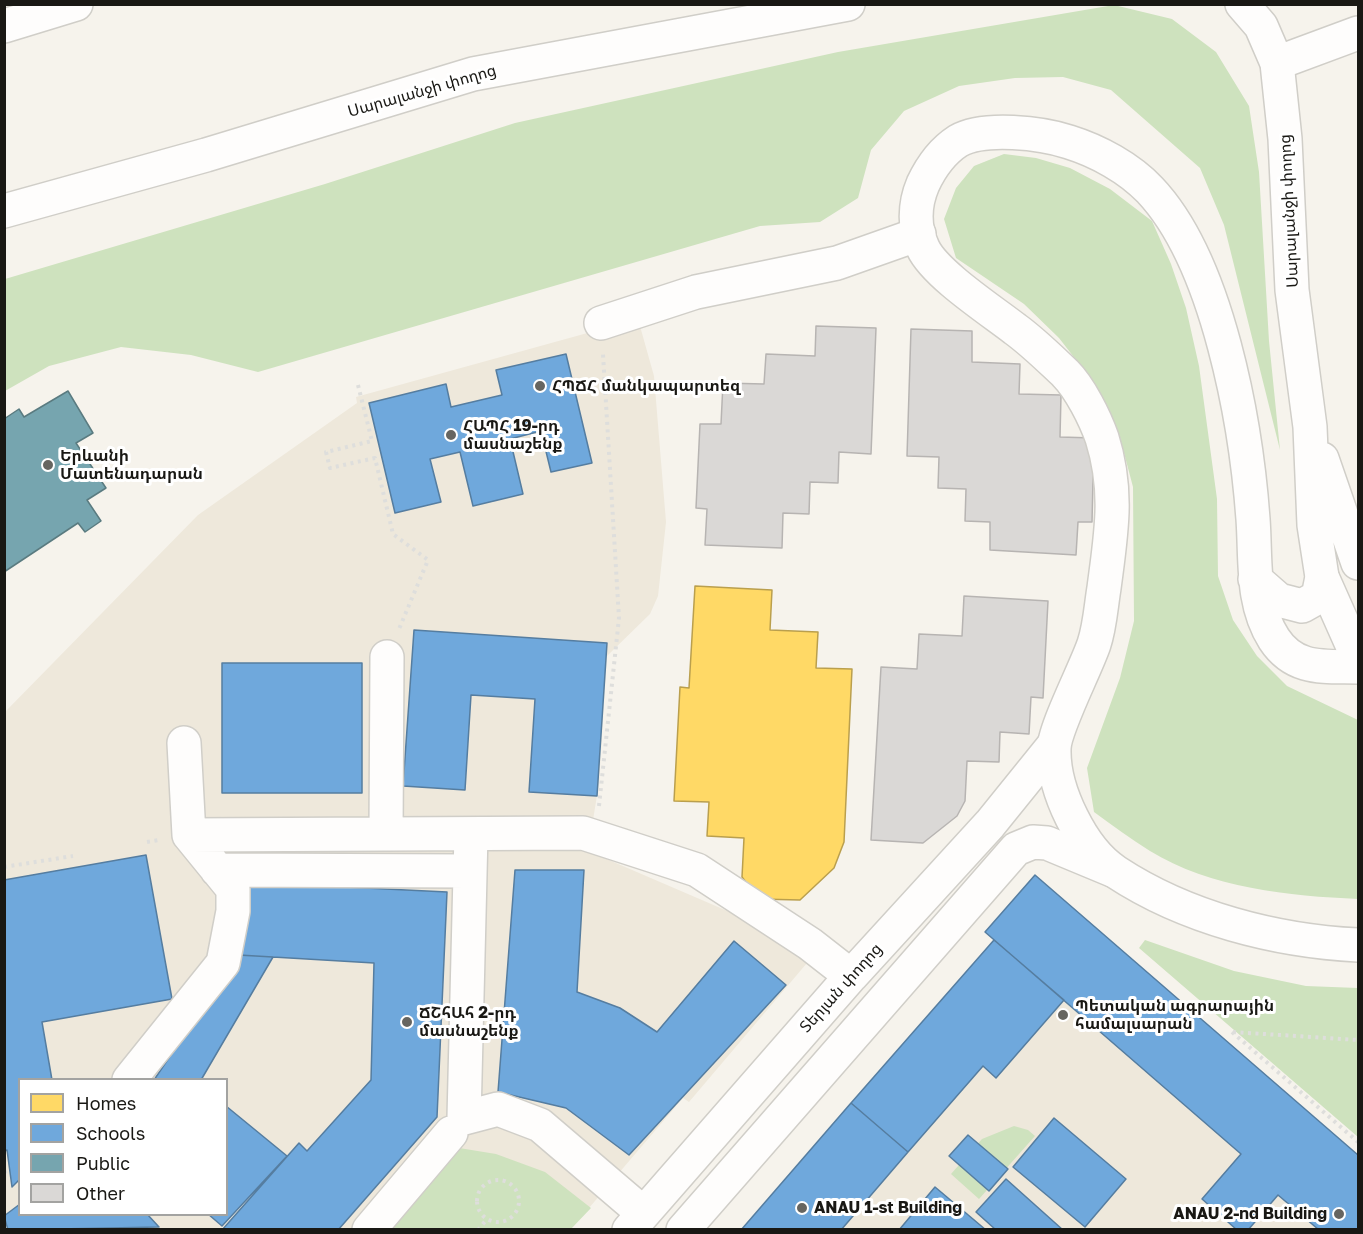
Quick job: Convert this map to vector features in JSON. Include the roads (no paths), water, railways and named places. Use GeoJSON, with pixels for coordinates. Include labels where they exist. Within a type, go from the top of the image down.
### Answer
{"type":"FeatureCollection","features":[{"type":"Feature","properties":{"kind":"main road"},"geometry":{"type":"LineString","coordinates":[[4,26],[76,4]]}},
{"type":"Feature","properties":{"kind":"main road","name":"Սարալանջի փողոց"},"geometry":{"type":"LineString","coordinates":[[4,211],[206,154],[473,74],[848,4]]}},
{"type":"Feature","properties":{"kind":"main road","name":"Սարալանջի փողոց"},"geometry":{"type":"LineString","coordinates":[[1242,4],[1261,26],[1277,63],[1285,139],[1293,290],[1310,427]]}},
{"type":"Feature","properties":{"kind":"main road"},"geometry":{"type":"LineString","coordinates":[[1277,63],[1359,33]]}},
{"type":"Feature","properties":{"kind":"main road"},"geometry":{"type":"LineString","coordinates":[[1112,870],[1084,838],[1068,811],[1059,784],[1053,746],[1097,637],[1114,515],[1112,476],[1100,432],[1070,378],[1020,332],[965,292],[924,252],[915,221],[918,195],[933,163],[961,139],[1008,132],[1051,136],[1083,146],[1115,162],[1148,188],[1168,213],[1195,258],[1229,363],[1245,450],[1253,521],[1255,579],[1265,621],[1277,644],[1300,664],[1359,667]]}},
{"type":"Feature","properties":{"kind":"main road"},"geometry":{"type":"LineString","coordinates":[[601,322],[696,292],[837,263],[919,234]]}},
{"type":"Feature","properties":{"kind":"main road"},"geometry":{"type":"LineString","coordinates":[[1310,427],[1359,563]]}},
{"type":"Feature","properties":{"kind":"main road"},"geometry":{"type":"LineString","coordinates":[[1310,427],[1314,525],[1322,577],[1359,658]]}},
{"type":"Feature","properties":{"kind":"main road"},"geometry":{"type":"LineString","coordinates":[[1255,579],[1279,600],[1302,606],[1318,597],[1322,577]]}},
{"type":"Feature","properties":{"kind":"main road"},"geometry":{"type":"LineString","coordinates":[[386,834],[387,657]]}},
{"type":"Feature","properties":{"kind":"main road"},"geometry":{"type":"LineString","coordinates":[[131,1078],[223,963],[233,911],[233,889],[189,835],[184,743]]}},
{"type":"Feature","properties":{"kind":"main road","name":"Տերյան փողոց"},"geometry":{"type":"LineString","coordinates":[[636,1221],[851,976],[990,824],[1053,746]]}},
{"type":"Feature","properties":{"kind":"main road"},"geometry":{"type":"LineString","coordinates":[[189,835],[583,833],[697,870],[810,944],[851,976]]}},
{"type":"Feature","properties":{"kind":"main road"},"geometry":{"type":"LineString","coordinates":[[471,834],[464,1118],[498,1109],[540,1125],[636,1221]]}},
{"type":"Feature","properties":{"kind":"main road"},"geometry":{"type":"LineString","coordinates":[[683,1230],[1016,849],[1033,843],[1047,843],[1112,870],[1184,908],[1254,929],[1359,945]]}},
{"type":"Feature","properties":{"kind":"main road"},"geometry":{"type":"LineString","coordinates":[[218,870],[470,871]]}},
{"type":"Feature","properties":{"kind":"main road"},"geometry":{"type":"LineString","coordinates":[[369,1230],[451,1133]]}},
{"type":"Feature","properties":{"kind":"place","name":"ՀՊՃՀ մանկապարտեզ"},"geometry":{"type":"Point","coordinates":[540,386]}},
{"type":"Feature","properties":{"kind":"place","name":"ՀԱՊՀ 19-րդ մասնաշենք"},"geometry":{"type":"Point","coordinates":[451,435]}},
{"type":"Feature","properties":{"kind":"place","name":"Երևանի Մատենադարան"},"geometry":{"type":"Point","coordinates":[48,465]}},
{"type":"Feature","properties":{"kind":"place","name":"Պետական ագրարային համալսարան"},"geometry":{"type":"Point","coordinates":[1063,1015]}},
{"type":"Feature","properties":{"kind":"place","name":"ՃՇհԱհ 2-րդ մասնաշենք"},"geometry":{"type":"Point","coordinates":[407,1022]}},
{"type":"Feature","properties":{"kind":"place","name":"ANAU 1-st Building"},"geometry":{"type":"Point","coordinates":[802,1208]}},
{"type":"Feature","properties":{"kind":"place","name":"ANAU 2-nd Building"},"geometry":{"type":"Point","coordinates":[1339,1214]}}]}
